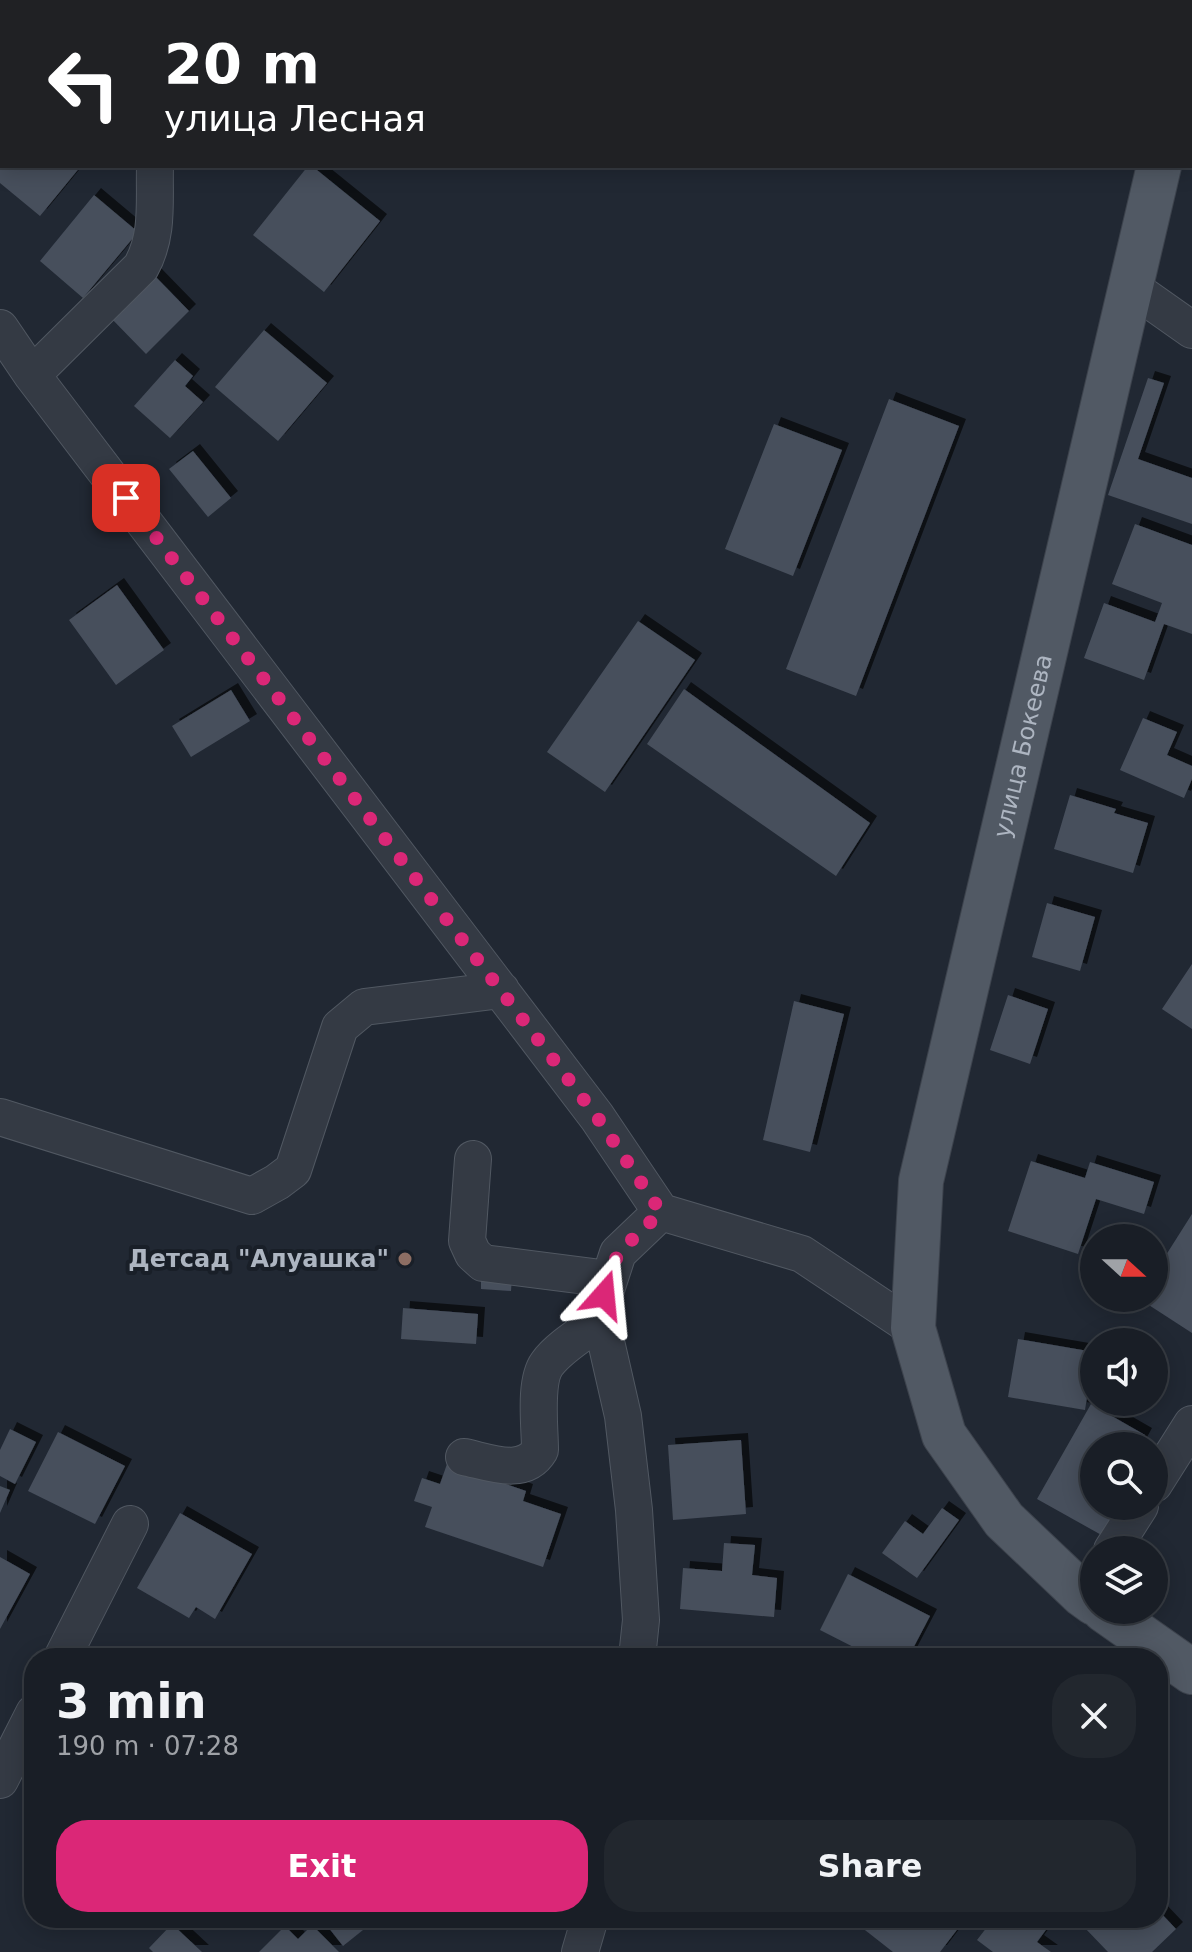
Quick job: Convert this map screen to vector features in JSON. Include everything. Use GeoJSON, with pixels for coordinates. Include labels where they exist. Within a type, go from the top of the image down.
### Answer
{"type":"FeatureCollection","features":[{"type":"Feature","properties":{"kind":"main road","name":"улица Бокеева"},"geometry":{"type":"LineString","coordinates":[[1080,1584],[1004,1520],[944,1435],[913,1328],[921,1181],[1159,168]]}},
{"type":"Feature","properties":{"kind":"main road","name":"улица Бокеева"},"geometry":{"type":"LineString","coordinates":[[1130,1624],[1161,1648]]}},
{"type":"Feature","properties":{"kind":"main road","name":"улица Бокеева"},"geometry":{"type":"LineString","coordinates":[[1168,1653],[1192,1672]]}},
{"type":"Feature","properties":{"kind":"street"},"geometry":{"type":"LineString","coordinates":[[32,375],[141,267],[154,232],[155,168]]}},
{"type":"Feature","properties":{"kind":"street"},"geometry":{"type":"LineString","coordinates":[[1131,287],[1192,330]]}},
{"type":"Feature","properties":{"kind":"street"},"geometry":{"type":"LineString","coordinates":[[0,328],[32,375],[597,1117],[661,1212],[802,1254],[913,1328]]}},
{"type":"Feature","properties":{"kind":"street"},"geometry":{"type":"LineString","coordinates":[[0,1117],[252,1196],[293,1170],[340,1027],[364,1007],[501,990]]}},
{"type":"Feature","properties":{"kind":"street"},"geometry":{"type":"LineString","coordinates":[[473,1159],[467,1241],[473,1254],[483,1263],[609,1279]]}},
{"type":"Feature","properties":{"kind":"street"},"geometry":{"type":"LineString","coordinates":[[638,1648],[641,1620],[634,1510],[623,1416],[599,1311],[618,1253],[661,1212]]}},
{"type":"Feature","properties":{"kind":"street"},"geometry":{"type":"LineString","coordinates":[[464,1457],[513,1467],[534,1459],[540,1450],[540,1379],[547,1363],[601,1320]]}},
{"type":"Feature","properties":{"kind":"street"},"geometry":{"type":"LineString","coordinates":[[1168,1462],[1192,1424]]}},
{"type":"Feature","properties":{"kind":"street"},"geometry":{"type":"LineString","coordinates":[[67,1648],[130,1524]]}},
{"type":"Feature","properties":{"kind":"street"},"geometry":{"type":"LineString","coordinates":[[0,1780],[24,1733]]}},
{"type":"Feature","properties":{"kind":"street"},"geometry":{"type":"LineString","coordinates":[[580,1952],[587,1928]]}},
{"type":"Feature","properties":{"kind":"building"},"geometry":{"type":"Polygon","coordinates":[[[0,168],[79,168],[40,216],[0,183],[0,168]]]}},
{"type":"Feature","properties":{"kind":"building"},"geometry":{"type":"Polygon","coordinates":[[[306,168],[314,168],[380,221],[324,292],[253,235],[306,168]]]}},
{"type":"Feature","properties":{"kind":"building"},"geometry":{"type":"Polygon","coordinates":[[[94,195],[138,232],[83,298],[40,261],[94,195]]]}},
{"type":"Feature","properties":{"kind":"building"},"geometry":{"type":"Polygon","coordinates":[[[153,274],[189,311],[146,354],[109,316],[153,274]]]}},
{"type":"Feature","properties":{"kind":"building"},"geometry":{"type":"Polygon","coordinates":[[[264,330],[327,383],[278,441],[215,387],[264,330]]]}},
{"type":"Feature","properties":{"kind":"building"},"geometry":{"type":"Polygon","coordinates":[[[175,360],[193,376],[185,386],[203,402],[170,438],[134,406],[175,360]]]}},
{"type":"Feature","properties":{"kind":"building"},"geometry":{"type":"Polygon","coordinates":[[[1148,378],[1164,383],[1138,459],[1192,478],[1192,524],[1108,495],[1148,378]]]}},
{"type":"Feature","properties":{"kind":"building"},"geometry":{"type":"Polygon","coordinates":[[[889,399],[959,426],[856,696],[786,669],[889,399]]]}},
{"type":"Feature","properties":{"kind":"building"},"geometry":{"type":"Polygon","coordinates":[[[774,424],[842,450],[793,576],[725,549],[774,424]]]}},
{"type":"Feature","properties":{"kind":"building"},"geometry":{"type":"Polygon","coordinates":[[[193,451],[231,498],[208,517],[169,469],[193,451]]]}},
{"type":"Feature","properties":{"kind":"building"},"geometry":{"type":"Polygon","coordinates":[[[1135,524],[1192,545],[1192,634],[1164,624],[1144,680],[1084,658],[1104,603],[1155,622],[1162,603],[1112,584],[1135,524]]]}},
{"type":"Feature","properties":{"kind":"building"},"geometry":{"type":"Polygon","coordinates":[[[117,585],[164,650],[116,685],[69,620],[117,585]]]}},
{"type":"Feature","properties":{"kind":"building"},"geometry":{"type":"Polygon","coordinates":[[[638,621],[695,660],[605,792],[547,752],[638,621]]]}},
{"type":"Feature","properties":{"kind":"building"},"geometry":{"type":"Polygon","coordinates":[[[684,689],[870,823],[836,876],[647,744],[684,689]]]}},
{"type":"Feature","properties":{"kind":"building"},"geometry":{"type":"Polygon","coordinates":[[[231,690],[250,721],[191,757],[172,726],[231,690]]]}},
{"type":"Feature","properties":{"kind":"building"},"geometry":{"type":"Polygon","coordinates":[[[1143,718],[1177,732],[1167,755],[1192,766],[1192,779],[1184,798],[1120,770],[1143,718]]]}},
{"type":"Feature","properties":{"kind":"building"},"geometry":{"type":"Polygon","coordinates":[[[1070,795],[1148,823],[1133,873],[1054,849],[1070,795]]]}},
{"type":"Feature","properties":{"kind":"building"},"geometry":{"type":"Polygon","coordinates":[[[1047,903],[1095,917],[1080,971],[1032,957],[1047,903]]]}},
{"type":"Feature","properties":{"kind":"building"},"geometry":{"type":"Polygon","coordinates":[[[1192,964],[1192,1029],[1162,1009],[1192,964]]]}},
{"type":"Feature","properties":{"kind":"building"},"geometry":{"type":"Polygon","coordinates":[[[1008,995],[1048,1009],[1030,1064],[990,1050],[1008,995]]]}},
{"type":"Feature","properties":{"kind":"building"},"geometry":{"type":"Polygon","coordinates":[[[794,1001],[844,1014],[810,1152],[763,1140],[794,1001]]]}},
{"type":"Feature","properties":{"kind":"building"},"geometry":{"type":"Polygon","coordinates":[[[1031,1161],[1085,1178],[1090,1162],[1154,1182],[1144,1214],[1096,1199],[1088,1224],[1080,1224],[1078,1254],[1008,1231],[1031,1161]]]}},
{"type":"Feature","properties":{"kind":"building"},"geometry":{"type":"Polygon","coordinates":[[[1192,1214],[1192,1333],[1160,1312],[1168,1312],[1168,1252],[1192,1214]]]}},
{"type":"Feature","properties":{"kind":"building"},"geometry":{"type":"Polygon","coordinates":[[[481,1274],[512,1276],[511,1291],[481,1289],[481,1274]]]}},
{"type":"Feature","properties":{"kind":"building"},"geometry":{"type":"Polygon","coordinates":[[[403,1308],[478,1314],[476,1344],[401,1339],[403,1308]]]}},
{"type":"Feature","properties":{"kind":"building"},"geometry":{"type":"Polygon","coordinates":[[[1018,1339],[1080,1350],[1080,1409],[1008,1397],[1018,1339]]]}},
{"type":"Feature","properties":{"kind":"building"},"geometry":{"type":"Polygon","coordinates":[[[1084,1416],[1112,1416],[1140,1432],[1080,1432],[1080,1520],[1115,1520],[1106,1536],[1037,1499],[1084,1416]]]}},
{"type":"Feature","properties":{"kind":"building"},"geometry":{"type":"Polygon","coordinates":[[[10,1429],[36,1442],[15,1484],[0,1476],[0,1450],[10,1429]]]}},
{"type":"Feature","properties":{"kind":"building"},"geometry":{"type":"Polygon","coordinates":[[[58,1432],[125,1466],[95,1524],[28,1491],[58,1432]]]}},
{"type":"Feature","properties":{"kind":"building"},"geometry":{"type":"Polygon","coordinates":[[[741,1440],[746,1514],[673,1520],[668,1445],[741,1440]]]}},
{"type":"Feature","properties":{"kind":"building"},"geometry":{"type":"Polygon","coordinates":[[[447,1464],[526,1491],[523,1501],[561,1514],[543,1567],[425,1527],[432,1507],[414,1501],[422,1478],[440,1484],[447,1464]]]}},
{"type":"Feature","properties":{"kind":"building"},"geometry":{"type":"Polygon","coordinates":[[[0,1486],[10,1490],[0,1513],[0,1486]]]}},
{"type":"Feature","properties":{"kind":"building"},"geometry":{"type":"Polygon","coordinates":[[[942,1508],[959,1520],[917,1578],[882,1553],[905,1521],[923,1534],[942,1508]]]}},
{"type":"Feature","properties":{"kind":"building"},"geometry":{"type":"Polygon","coordinates":[[[180,1513],[252,1554],[215,1619],[196,1607],[189,1618],[137,1588],[180,1513]]]}},
{"type":"Feature","properties":{"kind":"building"},"geometry":{"type":"Polygon","coordinates":[[[724,1543],[755,1545],[752,1575],[777,1578],[774,1617],[680,1609],[683,1568],[722,1571],[724,1543]]]}},
{"type":"Feature","properties":{"kind":"building"},"geometry":{"type":"Polygon","coordinates":[[[0,1557],[30,1574],[0,1629],[0,1557]]]}},
{"type":"Feature","properties":{"kind":"building"},"geometry":{"type":"Polygon","coordinates":[[[848,1574],[930,1616],[913,1648],[855,1648],[820,1630],[848,1574]]]}},
{"type":"Feature","properties":{"kind":"building"},"geometry":{"type":"Polygon","coordinates":[[[1168,1921],[1176,1929],[1152,1952],[1108,1952],[1085,1928],[1168,1928],[1168,1921]]]}},
{"type":"Feature","properties":{"kind":"building"},"geometry":{"type":"Polygon","coordinates":[[[168,1928],[176,1928],[202,1952],[153,1952],[149,1948],[168,1928]]]}},
{"type":"Feature","properties":{"kind":"building"},"geometry":{"type":"Polygon","coordinates":[[[283,1928],[298,1939],[309,1928],[315,1928],[339,1952],[259,1952],[283,1928]]]}},
{"type":"Feature","properties":{"kind":"building"},"geometry":{"type":"Polygon","coordinates":[[[329,1928],[366,1928],[343,1946],[329,1928]]]}},
{"type":"Feature","properties":{"kind":"building"},"geometry":{"type":"Polygon","coordinates":[[[862,1928],[958,1928],[940,1952],[893,1952],[862,1928]]]}},
{"type":"Feature","properties":{"kind":"building"},"geometry":{"type":"Polygon","coordinates":[[[986,1928],[1047,1928],[1037,1942],[1051,1952],[993,1952],[977,1940],[986,1928]]]}},
{"type":"Feature","properties":{"kind":"place","name":"Детсад \"Алуашка\""},"geometry":{"type":"Point","coordinates":[405,1259]}},
{"type":"Feature","properties":{"kind":"route"},"geometry":{"type":"LineString","coordinates":[[126,498],[597,1117],[661,1212],[618,1253],[604,1295]]}}]}
